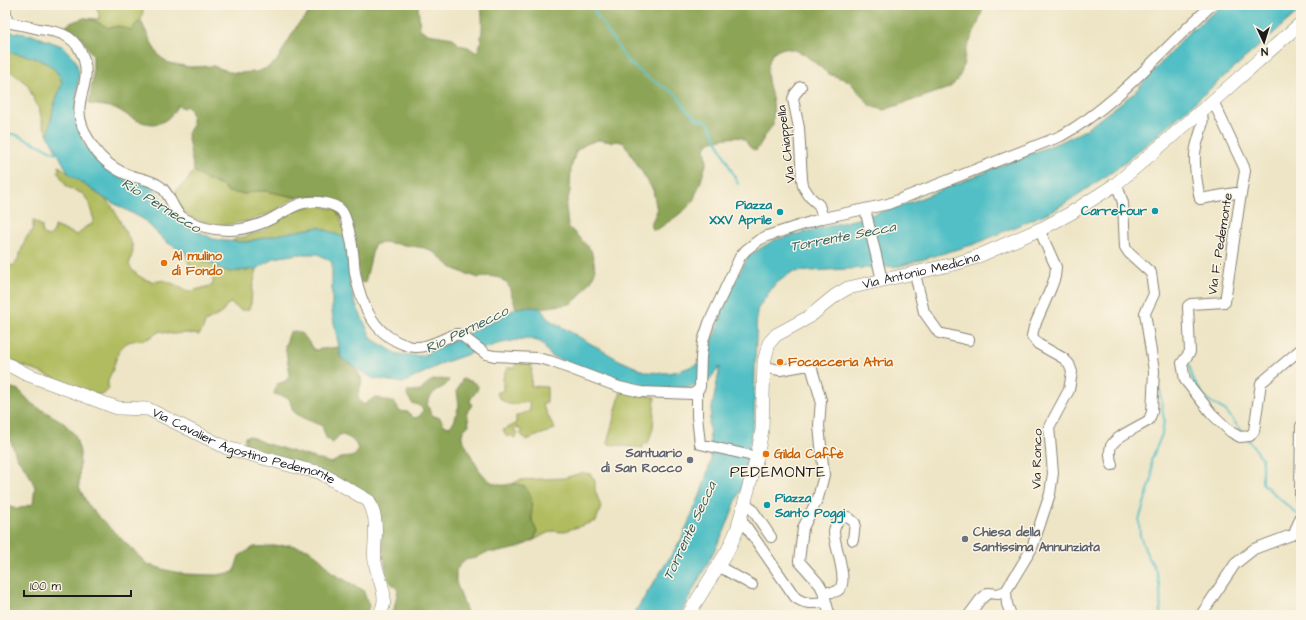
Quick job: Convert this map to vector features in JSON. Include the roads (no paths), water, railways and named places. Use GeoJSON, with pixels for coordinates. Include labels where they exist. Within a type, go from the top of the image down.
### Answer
{"type":"FeatureCollection","features":[{"type":"Feature","properties":{"kind":"main road","name":"Via Antonio Medicina"},"geometry":{"type":"LineString","coordinates":[[688,615],[728,550],[738,530],[762,430],[764,367],[766,352],[769,343],[776,335],[809,316],[836,295],[848,288],[881,276],[915,274],[974,258],[1071,213],[1116,184],[1213,102],[1301,23]]}},
{"type":"Feature","properties":{"kind":"main road","name":"Via Cavalier Agostino Pedemonte"},"geometry":{"type":"LineString","coordinates":[[5,363],[26,374],[109,406],[118,408],[148,409],[227,448],[319,472],[369,502],[373,510],[375,522],[375,562],[384,588],[383,610],[380,615]]}},
{"type":"Feature","properties":{"kind":"street"},"geometry":{"type":"LineString","coordinates":[[5,5],[6,22],[62,34],[77,45],[85,62],[85,78],[79,105],[79,114],[84,131],[92,146],[108,163],[120,171],[130,176],[152,181],[162,187],[167,193],[178,215],[203,226],[218,230],[230,230],[252,226],[270,219],[299,203],[323,202],[334,205],[341,210],[344,215],[353,251],[355,272],[368,314],[382,332],[406,346],[416,348],[426,346],[454,335],[461,335],[486,354],[494,356],[537,358],[550,361],[618,387],[641,392],[692,394],[699,389]]}},
{"type":"Feature","properties":{"kind":"street"},"geometry":{"type":"LineString","coordinates":[[755,457],[700,444],[697,416],[703,341],[709,323],[740,257],[746,250],[758,240],[823,218],[866,212],[1061,136],[1076,128],[1111,101],[1139,76],[1187,27],[1212,5]]}},
{"type":"Feature","properties":{"kind":"street","name":"Via Chiappella"},"geometry":{"type":"LineString","coordinates":[[801,88],[794,94],[793,99],[799,128],[803,186],[810,197],[819,205],[823,218]]}},
{"type":"Feature","properties":{"kind":"street","name":"Via F. Pedemonte"},"geometry":{"type":"LineString","coordinates":[[1213,102],[1245,171],[1238,206],[1225,302],[1191,304],[1188,306],[1190,352],[1182,363],[1185,380],[1212,414],[1231,432],[1240,437],[1250,436],[1254,431],[1262,383],[1301,349]]}},
{"type":"Feature","properties":{"kind":"street","name":"Via F. Pedemonte"},"geometry":{"type":"LineString","coordinates":[[1202,111],[1204,119],[1194,154],[1196,180],[1200,199],[1235,193]]}},
{"type":"Feature","properties":{"kind":"street"},"geometry":{"type":"LineString","coordinates":[[1112,465],[1110,456],[1111,447],[1118,438],[1149,420],[1152,412],[1152,391],[1154,381],[1154,371],[1145,313],[1154,294],[1151,273],[1129,253],[1125,246],[1123,203],[1120,191],[1116,184]]}},
{"type":"Feature","properties":{"kind":"street"},"geometry":{"type":"LineString","coordinates":[[866,212],[881,276]]}},
{"type":"Feature","properties":{"kind":"street","name":"Via Ronco"},"geometry":{"type":"LineString","coordinates":[[1006,591],[1032,548],[1048,500],[1053,473],[1049,427],[1069,390],[1072,372],[1070,364],[1063,358],[1038,344],[1032,336],[1034,327],[1051,288],[1056,272],[1056,266],[1039,229]]}},
{"type":"Feature","properties":{"kind":"street"},"geometry":{"type":"LineString","coordinates":[[915,274],[924,312],[939,333],[969,340]]}},
{"type":"Feature","properties":{"kind":"street"},"geometry":{"type":"LineString","coordinates":[[764,367],[780,370],[811,366],[821,400],[819,426],[824,475],[818,498],[803,528],[799,560],[820,585],[823,591],[828,613]]}},
{"type":"Feature","properties":{"kind":"street"},"geometry":{"type":"LineString","coordinates":[[1301,426],[1301,504]]}},
{"type":"Feature","properties":{"kind":"street"},"geometry":{"type":"LineString","coordinates":[[745,502],[752,509],[771,538]]}},
{"type":"Feature","properties":{"kind":"street"},"geometry":{"type":"LineString","coordinates":[[1201,615],[1235,564],[1254,549],[1294,534],[1301,516]]}},
{"type":"Feature","properties":{"kind":"street"},"geometry":{"type":"LineString","coordinates":[[823,591],[835,592],[842,586],[843,578],[834,532],[836,525],[841,518],[848,517],[855,523],[852,540]]}},
{"type":"Feature","properties":{"kind":"street"},"geometry":{"type":"LineString","coordinates":[[740,519],[800,602],[826,602]]}},
{"type":"Feature","properties":{"kind":"street"},"geometry":{"type":"LineString","coordinates":[[718,566],[752,585]]}},
{"type":"Feature","properties":{"kind":"street"},"geometry":{"type":"LineString","coordinates":[[969,615],[980,600],[988,593],[998,594],[1006,591],[1007,604],[1011,615]]}},
{"type":"Feature","properties":{"kind":"water"},"geometry":{"type":"Polygon","coordinates":[[[1223,5],[1301,5],[1301,9],[1154,138],[1115,170],[1056,209],[975,244],[900,266],[792,272],[774,285],[757,310],[754,421],[741,488],[724,532],[680,615],[633,615],[681,540],[701,493],[711,460],[709,423],[720,367],[707,382],[689,387],[665,389],[638,387],[619,383],[551,356],[541,342],[527,338],[497,344],[443,363],[403,383],[372,378],[341,358],[332,312],[332,262],[318,254],[298,254],[274,258],[257,269],[229,272],[166,242],[143,219],[104,198],[69,174],[48,135],[54,105],[62,83],[59,75],[54,69],[39,60],[21,54],[5,52],[5,31],[32,35],[62,46],[75,59],[79,72],[75,117],[83,142],[92,155],[107,168],[125,180],[145,184],[155,190],[177,220],[213,239],[226,241],[245,242],[319,227],[343,237],[350,251],[350,285],[354,301],[372,339],[397,354],[421,356],[499,318],[516,308],[526,307],[540,308],[548,319],[619,360],[646,372],[667,373],[679,371],[706,361],[727,298],[748,256],[774,240],[861,218],[909,203],[1065,140],[1085,130],[1134,93],[1188,33],[1223,5]]]}},
{"type":"Feature","properties":{"kind":"waterway"},"geometry":{"type":"LineString","coordinates":[[590,5],[628,62],[650,79],[676,94],[686,109],[697,119],[708,122],[738,184]]}},
{"type":"Feature","properties":{"kind":"waterway"},"geometry":{"type":"LineString","coordinates":[[1301,66],[1297,106],[1297,114],[1301,127]]}},
{"type":"Feature","properties":{"kind":"waterway"},"geometry":{"type":"LineString","coordinates":[[5,134],[14,134],[61,155]]}},
{"type":"Feature","properties":{"kind":"waterway"},"geometry":{"type":"LineString","coordinates":[[1189,365],[1193,380],[1206,399],[1226,411],[1243,433]]}},
{"type":"Feature","properties":{"kind":"waterway"},"geometry":{"type":"LineString","coordinates":[[1160,390],[1164,421],[1162,434],[1151,461],[1152,478],[1139,520],[1140,536],[1146,552],[1157,573],[1160,590],[1161,615]]}},
{"type":"Feature","properties":{"kind":"waterway"},"geometry":{"type":"LineString","coordinates":[[1248,439],[1262,458],[1262,483],[1298,515]]}},
{"type":"Feature","properties":{"kind":"waterway"},"geometry":{"type":"LineString","coordinates":[[1298,615],[1301,611]]}},
{"type":"Feature","properties":{"kind":"place","name":"Carrefour"},"geometry":{"type":"Point","coordinates":[1155,211]}},
{"type":"Feature","properties":{"kind":"place","name":"Piazza XXV Aprile"},"geometry":{"type":"Point","coordinates":[780,212]}},
{"type":"Feature","properties":{"kind":"place","name":"Al mulino di Fondo"},"geometry":{"type":"Point","coordinates":[164,263]}},
{"type":"Feature","properties":{"kind":"place","name":"Focacceria Atria"},"geometry":{"type":"Point","coordinates":[780,362]}},
{"type":"Feature","properties":{"kind":"place","name":"Gilda Caffè"},"geometry":{"type":"Point","coordinates":[766,454]}},
{"type":"Feature","properties":{"kind":"place","name":"Santuario di San Rocco"},"geometry":{"type":"Point","coordinates":[690,460]}},
{"type":"Feature","properties":{"kind":"place","name":"Piazza Santo Poggi"},"geometry":{"type":"Point","coordinates":[767,505]}},
{"type":"Feature","properties":{"kind":"place","name":"Chiesa della Santissima Annunziata"},"geometry":{"type":"Point","coordinates":[965,539]}},
{"type":"Feature","properties":{"kind":"district","name":"PEDEMONTE"},"geometry":{"type":"Point","coordinates":[778,472]}},
{"type":"Feature","properties":{"kind":"water label","name":"Rio Pernecco"},"geometry":{"type":"Point","coordinates":[161,206]}},
{"type":"Feature","properties":{"kind":"water label","name":"Torrente Secca"},"geometry":{"type":"Point","coordinates":[843,237]}},
{"type":"Feature","properties":{"kind":"water label","name":"Rio Pernecco"},"geometry":{"type":"Point","coordinates":[467,330]}},
{"type":"Feature","properties":{"kind":"water label","name":"Torrente Secca"},"geometry":{"type":"Point","coordinates":[690,531]}}]}
